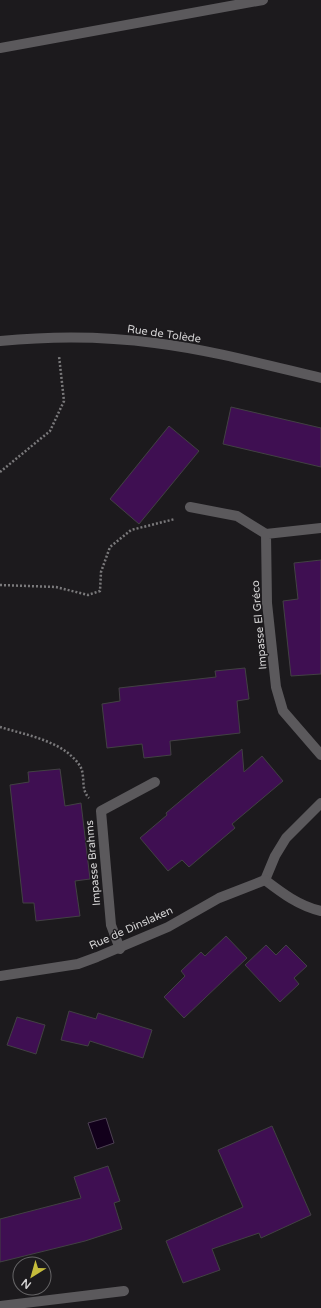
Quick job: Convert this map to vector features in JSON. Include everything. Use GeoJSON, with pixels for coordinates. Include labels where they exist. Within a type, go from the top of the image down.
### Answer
{"type":"FeatureCollection","features":[{"type":"Feature","properties":{"kind":"street"},"geometry":{"type":"LineString","coordinates":[[0,48],[263,0]]}},
{"type":"Feature","properties":{"kind":"street","name":"Rue de Tolède"},"geometry":{"type":"LineString","coordinates":[[0,340],[96,338],[155,343],[224,355],[321,378]]}},
{"type":"Feature","properties":{"kind":"street"},"geometry":{"type":"LineString","coordinates":[[190,507],[237,516],[266,534],[321,528]]}},
{"type":"Feature","properties":{"kind":"street","name":"Impasse El Gréco"},"geometry":{"type":"LineString","coordinates":[[266,534],[267,603],[276,687],[283,711],[321,755]]}},
{"type":"Feature","properties":{"kind":"street","name":"Impasse Brahms"},"geometry":{"type":"LineString","coordinates":[[120,949],[111,925],[101,811],[155,782]]}},
{"type":"Feature","properties":{"kind":"street"},"geometry":{"type":"LineString","coordinates":[[321,803],[286,838],[265,880],[286,896],[321,911]]}},
{"type":"Feature","properties":{"kind":"street","name":"Rue de Dinslaken"},"geometry":{"type":"LineString","coordinates":[[0,976],[78,964],[120,949],[168,927],[219,898],[265,880]]}},
{"type":"Feature","properties":{"kind":"street"},"geometry":{"type":"LineString","coordinates":[[0,1306],[124,1291]]}},
{"type":"Feature","properties":{"kind":"path"},"geometry":{"type":"LineString","coordinates":[[0,472],[50,431],[64,401],[57,338]]}},
{"type":"Feature","properties":{"kind":"path"},"geometry":{"type":"LineString","coordinates":[[0,585],[56,587],[88,595],[100,591],[101,572],[110,547],[132,530],[181,517],[190,507]]}},
{"type":"Feature","properties":{"kind":"path"},"geometry":{"type":"LineString","coordinates":[[0,727],[58,745],[80,767],[84,794],[101,811]]}},
{"type":"Feature","properties":{"kind":"shaded area"},"geometry":{"type":"Polygon","coordinates":[[[106,1118],[114,1143],[97,1149],[88,1123],[106,1118]]]}},
{"type":"Feature","properties":{"kind":"building"},"geometry":{"type":"Polygon","coordinates":[[[231,407],[321,428],[321,467],[223,444],[231,407]]]}},
{"type":"Feature","properties":{"kind":"building"},"geometry":{"type":"Polygon","coordinates":[[[169,426],[199,451],[139,524],[110,499],[169,426]]]}},
{"type":"Feature","properties":{"kind":"building"},"geometry":{"type":"Polygon","coordinates":[[[321,560],[321,674],[291,676],[283,601],[298,599],[294,563],[321,560]]]}},
{"type":"Feature","properties":{"kind":"building"},"geometry":{"type":"Polygon","coordinates":[[[245,668],[249,699],[237,701],[240,733],[170,741],[171,755],[144,758],[142,744],[107,748],[102,704],[120,701],[119,688],[216,677],[215,671],[245,668]]]}},
{"type":"Feature","properties":{"kind":"building"},"geometry":{"type":"Polygon","coordinates":[[[242,749],[244,772],[262,756],[283,781],[232,824],[235,828],[189,867],[182,860],[168,871],[140,838],[167,815],[166,813],[242,749]]]}},
{"type":"Feature","properties":{"kind":"building"},"geometry":{"type":"Polygon","coordinates":[[[60,769],[65,806],[81,803],[90,879],[75,881],[80,916],[36,921],[34,903],[23,903],[10,785],[29,782],[28,772],[60,769]]]}},
{"type":"Feature","properties":{"kind":"building"},"geometry":{"type":"Polygon","coordinates":[[[226,936],[247,958],[184,1018],[164,997],[185,976],[181,971],[201,952],[205,956],[226,936]]]}},
{"type":"Feature","properties":{"kind":"building"},"geometry":{"type":"Polygon","coordinates":[[[266,945],[276,955],[286,945],[307,966],[294,978],[299,984],[280,1002],[245,965],[266,945]]]}},
{"type":"Feature","properties":{"kind":"building"},"geometry":{"type":"Polygon","coordinates":[[[69,1011],[96,1019],[98,1013],[152,1030],[143,1058],[90,1041],[88,1046],[61,1040],[69,1011]]]}},
{"type":"Feature","properties":{"kind":"building"},"geometry":{"type":"Polygon","coordinates":[[[17,1017],[45,1025],[36,1054],[7,1045],[17,1017]]]}},
{"type":"Feature","properties":{"kind":"building"},"geometry":{"type":"Polygon","coordinates":[[[272,1126],[311,1215],[261,1238],[259,1233],[212,1249],[220,1270],[183,1283],[166,1241],[243,1207],[218,1150],[272,1126]]]}},
{"type":"Feature","properties":{"kind":"building"},"geometry":{"type":"Polygon","coordinates":[[[108,1166],[120,1201],[114,1203],[122,1229],[85,1241],[24,1256],[12,1256],[12,1259],[0,1262],[0,1219],[81,1198],[74,1177],[108,1166]]]}}]}
